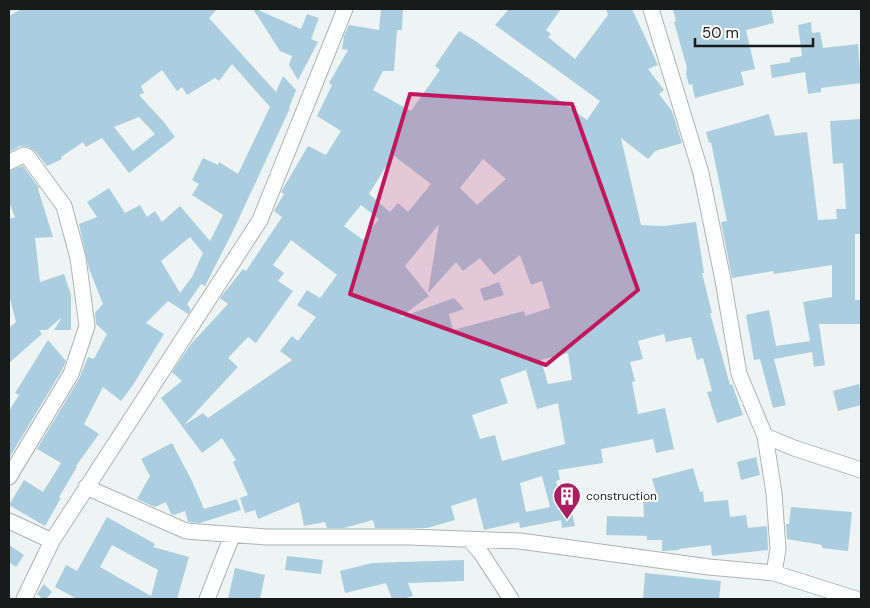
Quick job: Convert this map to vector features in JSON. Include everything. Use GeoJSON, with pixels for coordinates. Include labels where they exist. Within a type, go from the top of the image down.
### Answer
{"type":"FeatureCollection","features":[{"type":"Feature","properties":{"kind":"street"},"geometry":{"type":"LineString","coordinates":[[24,599],[52,541],[260,220],[345,9]]}},
{"type":"Feature","properties":{"kind":"street"},"geometry":{"type":"LineString","coordinates":[[651,9],[701,173],[723,280],[739,374],[765,436],[774,493],[778,549],[774,573]]}},
{"type":"Feature","properties":{"kind":"street"},"geometry":{"type":"LineString","coordinates":[[9,162],[24,155],[28,157],[64,206],[78,258],[88,326],[71,374],[9,477]]}},
{"type":"Feature","properties":{"kind":"street"},"geometry":{"type":"LineString","coordinates":[[765,436],[794,448],[861,470]]}},
{"type":"Feature","properties":{"kind":"street"},"geometry":{"type":"LineString","coordinates":[[86,487],[186,531],[232,536],[520,541],[774,573],[856,599]]}},
{"type":"Feature","properties":{"kind":"street"},"geometry":{"type":"LineString","coordinates":[[9,521],[52,541]]}},
{"type":"Feature","properties":{"kind":"street"},"geometry":{"type":"LineString","coordinates":[[207,599],[232,536]]}},
{"type":"Feature","properties":{"kind":"street"},"geometry":{"type":"LineString","coordinates":[[469,539],[481,553],[511,599]]}},
{"type":"Feature","properties":{"kind":"highlighted area"},"geometry":{"type":"Polygon","coordinates":[[[410,94],[572,104],[638,290],[546,365],[350,294],[410,94]]]}},
{"type":"Feature","properties":{"kind":"building"},"geometry":{"type":"Polygon","coordinates":[[[22,9],[217,9],[209,18],[276,92],[283,76],[296,90],[290,108],[235,227],[205,286],[201,284],[187,304],[191,310],[188,314],[168,301],[146,323],[164,334],[121,401],[103,387],[84,424],[99,434],[76,466],[45,526],[9,505],[24,480],[43,492],[61,463],[37,449],[79,379],[88,357],[94,359],[107,334],[96,324],[95,313],[103,304],[89,269],[79,224],[97,217],[87,202],[109,188],[125,213],[140,205],[147,217],[155,211],[162,222],[180,206],[210,241],[223,215],[192,195],[199,184],[192,180],[203,158],[218,165],[219,162],[238,174],[270,107],[232,64],[219,81],[215,78],[187,95],[182,87],[177,91],[162,70],[141,86],[144,93],[139,95],[175,137],[129,173],[102,138],[86,147],[83,142],[61,157],[62,159],[47,166],[35,151],[28,147],[20,146],[9,152],[9,16],[22,9]],[[139,117],[114,127],[133,151],[155,134],[139,117]],[[190,237],[161,261],[180,293],[192,277],[203,253],[190,237]]]}},
{"type":"Feature","properties":{"kind":"building"},"geometry":{"type":"Polygon","coordinates":[[[253,9],[301,29],[307,14],[319,18],[311,39],[318,42],[298,80],[289,65],[292,56],[280,51],[253,9]]]}},
{"type":"Feature","properties":{"kind":"building"},"geometry":{"type":"Polygon","coordinates":[[[381,9],[403,9],[402,30],[397,30],[394,71],[383,71],[373,90],[411,111],[440,70],[435,66],[459,31],[587,120],[600,101],[495,25],[509,9],[561,9],[546,30],[551,34],[548,37],[575,59],[608,15],[606,9],[632,9],[658,65],[648,69],[664,90],[659,94],[672,111],[682,143],[655,151],[648,159],[621,138],[641,225],[664,226],[696,222],[704,273],[702,273],[712,313],[710,313],[730,385],[732,384],[743,415],[717,423],[707,392],[712,391],[703,358],[697,360],[691,337],[666,342],[664,334],[638,341],[643,359],[630,362],[635,381],[632,382],[638,414],[665,408],[674,449],[656,453],[653,439],[601,449],[603,463],[558,470],[560,480],[556,481],[564,513],[572,512],[575,526],[562,528],[561,520],[520,528],[519,522],[484,530],[476,498],[451,506],[455,520],[427,528],[375,528],[373,520],[344,528],[327,528],[325,522],[304,526],[299,502],[258,519],[255,510],[245,513],[240,498],[248,495],[233,462],[236,460],[222,438],[202,453],[161,398],[182,381],[172,372],[191,344],[228,304],[220,298],[243,269],[246,271],[282,217],[274,211],[284,194],[281,192],[308,146],[326,155],[341,131],[317,116],[332,85],[329,83],[348,50],[342,49],[344,36],[349,25],[379,30],[381,9]],[[393,155],[369,194],[390,212],[398,203],[408,212],[431,184],[393,155]],[[483,159],[460,188],[477,205],[506,179],[483,159]],[[361,205],[344,226],[363,240],[379,219],[361,205]],[[439,224],[405,266],[429,296],[399,318],[454,298],[464,309],[449,314],[453,330],[524,311],[525,316],[550,308],[542,281],[531,285],[520,255],[494,275],[480,258],[463,271],[456,262],[428,293],[439,224]],[[291,240],[273,265],[284,273],[278,281],[293,291],[256,343],[248,337],[228,358],[238,367],[184,425],[203,413],[208,418],[292,360],[280,351],[292,336],[298,341],[316,317],[297,305],[307,290],[320,298],[337,275],[291,240]],[[568,353],[541,360],[548,384],[572,380],[568,353]],[[526,370],[500,379],[508,403],[472,415],[480,439],[495,435],[502,461],[565,444],[558,403],[537,409],[526,370]],[[542,476],[520,483],[526,512],[550,507],[542,476]]]}},
{"type":"Feature","properties":{"kind":"building"},"geometry":{"type":"Polygon","coordinates":[[[673,9],[771,9],[774,23],[746,30],[755,69],[741,72],[744,85],[695,98],[692,84],[689,85],[686,74],[687,68],[674,22],[676,21],[673,9]]]}},
{"type":"Feature","properties":{"kind":"building"},"geometry":{"type":"Polygon","coordinates":[[[811,22],[812,33],[820,32],[823,48],[858,44],[861,83],[821,88],[821,92],[808,94],[805,72],[772,78],[770,65],[790,62],[790,58],[802,56],[798,25],[811,22]]]}},
{"type":"Feature","properties":{"kind":"building"},"geometry":{"type":"Polygon","coordinates":[[[769,114],[775,136],[807,132],[818,220],[837,219],[836,209],[846,209],[843,163],[833,164],[830,121],[861,119],[861,234],[855,234],[855,300],[861,300],[861,324],[819,324],[825,365],[814,367],[812,352],[774,359],[786,405],[773,408],[760,359],[754,360],[746,315],[769,310],[776,346],[810,341],[803,302],[832,297],[832,265],[774,274],[773,271],[732,278],[721,222],[727,221],[711,142],[709,143],[706,132],[769,114]]]}},
{"type":"Feature","properties":{"kind":"building"},"geometry":{"type":"Polygon","coordinates":[[[23,166],[39,188],[53,237],[35,238],[40,282],[64,274],[71,295],[71,330],[54,330],[62,317],[47,330],[39,330],[42,334],[9,363],[9,328],[16,322],[9,295],[9,219],[15,217],[9,202],[9,171],[23,166]]]}},
{"type":"Feature","properties":{"kind":"building"},"geometry":{"type":"Polygon","coordinates":[[[499,282],[504,295],[484,301],[480,289],[499,282]]]}},
{"type":"Feature","properties":{"kind":"building"},"geometry":{"type":"Polygon","coordinates":[[[48,340],[66,361],[9,458],[9,411],[19,395],[15,393],[48,340]]]}},
{"type":"Feature","properties":{"kind":"building"},"geometry":{"type":"Polygon","coordinates":[[[859,384],[861,405],[838,411],[833,391],[859,384]]]}},
{"type":"Feature","properties":{"kind":"building"},"geometry":{"type":"Polygon","coordinates":[[[172,443],[204,509],[237,499],[241,510],[200,523],[188,522],[185,511],[174,515],[171,514],[166,502],[155,507],[137,499],[150,476],[141,459],[172,443]]]}},
{"type":"Feature","properties":{"kind":"building"},"geometry":{"type":"Polygon","coordinates":[[[756,457],[760,475],[741,480],[737,462],[756,457]]]}},
{"type":"Feature","properties":{"kind":"building"},"geometry":{"type":"Polygon","coordinates":[[[693,468],[700,492],[703,491],[704,502],[728,500],[730,517],[746,515],[748,528],[767,526],[768,550],[712,556],[711,545],[662,551],[662,540],[647,540],[647,536],[606,535],[607,516],[644,517],[643,492],[656,492],[652,479],[693,468]]]}},
{"type":"Feature","properties":{"kind":"building"},"geometry":{"type":"Polygon","coordinates":[[[791,507],[852,512],[848,551],[822,548],[822,545],[787,539],[786,524],[789,524],[791,507]]]}},
{"type":"Feature","properties":{"kind":"building"},"geometry":{"type":"Polygon","coordinates":[[[107,517],[155,544],[153,547],[189,557],[177,599],[77,599],[55,587],[66,565],[77,571],[107,517]],[[112,545],[100,567],[151,596],[158,570],[112,545]]]}},
{"type":"Feature","properties":{"kind":"building"},"geometry":{"type":"Polygon","coordinates":[[[9,545],[24,555],[16,567],[9,562],[9,545]]]}},
{"type":"Feature","properties":{"kind":"building"},"geometry":{"type":"Polygon","coordinates":[[[287,556],[323,560],[321,574],[285,570],[287,556]]]}},
{"type":"Feature","properties":{"kind":"building"},"geometry":{"type":"Polygon","coordinates":[[[464,560],[464,581],[408,583],[413,596],[403,599],[392,599],[386,583],[345,593],[340,571],[372,563],[464,560]]]}},
{"type":"Feature","properties":{"kind":"building"},"geometry":{"type":"Polygon","coordinates":[[[235,568],[265,575],[260,599],[228,599],[235,568]]]}},
{"type":"Feature","properties":{"kind":"building"},"geometry":{"type":"Polygon","coordinates":[[[645,573],[721,581],[719,599],[643,599],[645,573]]]}},
{"type":"Feature","properties":{"kind":"building"},"geometry":{"type":"Polygon","coordinates":[[[44,584],[52,592],[46,599],[37,594],[44,584]]]}},
{"type":"Feature","properties":{"kind":"place","name":"construction"},"geometry":{"type":"Point","coordinates":[567,520]}}]}
